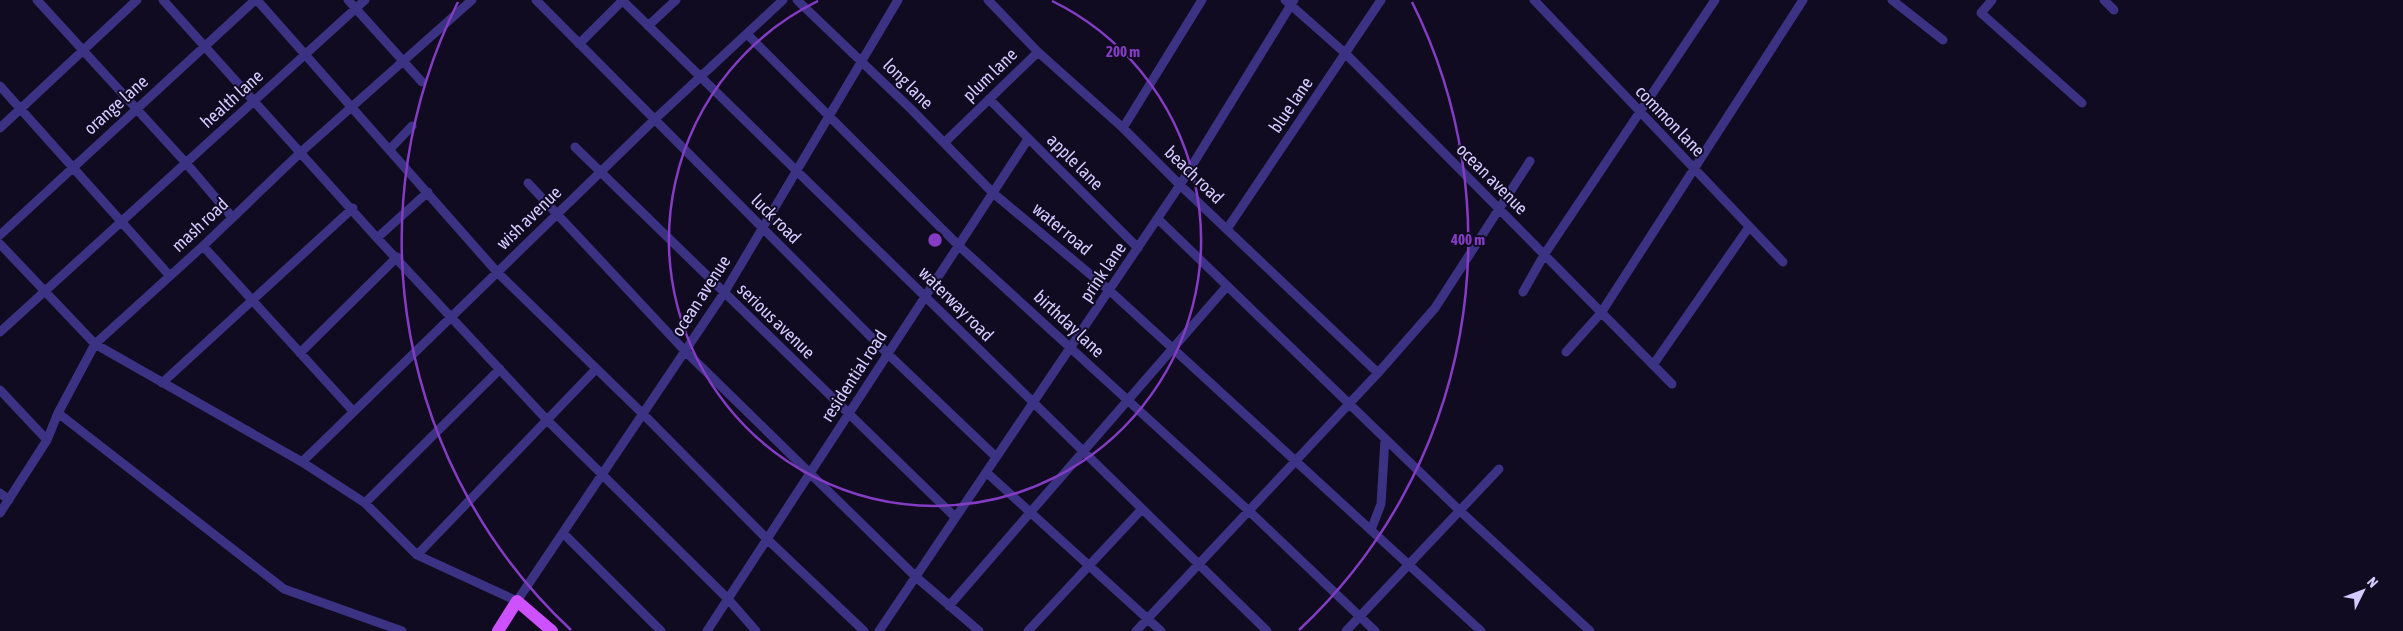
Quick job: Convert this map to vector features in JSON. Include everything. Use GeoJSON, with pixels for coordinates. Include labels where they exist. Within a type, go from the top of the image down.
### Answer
{"type":"FeatureCollection","features":[{"type":"Feature","properties":{"kind":"main road"},"geometry":{"type":"LineString","coordinates":[[498,631],[517,601],[552,631]]}},
{"type":"Feature","properties":{"kind":"street"},"geometry":{"type":"LineString","coordinates":[[37,0],[186,163],[232,217]]}},
{"type":"Feature","properties":{"kind":"street"},"geometry":{"type":"LineString","coordinates":[[0,128],[137,0]]}},
{"type":"Feature","properties":{"kind":"street"},"geometry":{"type":"LineString","coordinates":[[163,0],[353,208],[378,238],[547,420],[728,599],[756,631]]}},
{"type":"Feature","properties":{"kind":"street"},"geometry":{"type":"LineString","coordinates":[[256,0],[497,272],[643,414],[767,539],[864,631]]}},
{"type":"Feature","properties":{"kind":"street","name":"orange lane"},"geometry":{"type":"LineString","coordinates":[[0,235],[256,0]]}},
{"type":"Feature","properties":{"kind":"street"},"geometry":{"type":"LineString","coordinates":[[348,0],[422,82]]}},
{"type":"Feature","properties":{"kind":"street","name":"health lane"},"geometry":{"type":"LineString","coordinates":[[0,332],[365,0]]}},
{"type":"Feature","properties":{"kind":"street","name":"mash road"},"geometry":{"type":"LineString","coordinates":[[0,513],[47,440],[58,413],[95,344],[203,246],[301,152],[472,0]]}},
{"type":"Feature","properties":{"kind":"street","name":"luck road"},"geometry":{"type":"LineString","coordinates":[[536,0],[888,354],[996,457]]}},
{"type":"Feature","properties":{"kind":"street"},"geometry":{"type":"LineString","coordinates":[[579,44],[622,0]]}},
{"type":"Feature","properties":{"kind":"street","name":"waterway road"},"geometry":{"type":"LineString","coordinates":[[622,0],[1267,631]]}},
{"type":"Feature","properties":{"kind":"street"},"geometry":{"type":"LineString","coordinates":[[648,26],[676,0]]}},
{"type":"Feature","properties":{"kind":"street","name":"wish avenue"},"geometry":{"type":"LineString","coordinates":[[302,462],[654,120],[783,0]]}},
{"type":"Feature","properties":{"kind":"street","name":"long lane"},"geometry":{"type":"LineString","coordinates":[[797,0],[993,193]]}},
{"type":"Feature","properties":{"kind":"street","name":"ocean avenue"},"geometry":{"type":"LineString","coordinates":[[517,601],[724,293],[898,0]]}},
{"type":"Feature","properties":{"kind":"street","name":"beach road"},"geometry":{"type":"LineString","coordinates":[[988,0],[1038,52],[1123,128],[1180,186],[1378,373]]}},
{"type":"Feature","properties":{"kind":"street"},"geometry":{"type":"LineString","coordinates":[[1123,128],[1202,0]]}},
{"type":"Feature","properties":{"kind":"street","name":"blue lane"},"geometry":{"type":"LineString","coordinates":[[1227,229],[1381,0]]}},
{"type":"Feature","properties":{"kind":"street","name":"common lane"},"geometry":{"type":"LineString","coordinates":[[1534,0],[1783,262]]}},
{"type":"Feature","properties":{"kind":"street"},"geometry":{"type":"LineString","coordinates":[[1523,292],[1544,255],[1715,0]]}},
{"type":"Feature","properties":{"kind":"street"},"geometry":{"type":"LineString","coordinates":[[1566,352],[1601,313],[1803,0]]}},
{"type":"Feature","properties":{"kind":"street"},"geometry":{"type":"LineString","coordinates":[[1892,0],[1943,40]]}},
{"type":"Feature","properties":{"kind":"street"},"geometry":{"type":"LineString","coordinates":[[1992,0],[1981,13],[2082,103]]}},
{"type":"Feature","properties":{"kind":"street"},"geometry":{"type":"LineString","coordinates":[[2104,0],[2114,10]]}},
{"type":"Feature","properties":{"kind":"street","name":"ocean avenue"},"geometry":{"type":"LineString","coordinates":[[1290,1],[1345,53],[1672,384]]}},
{"type":"Feature","properties":{"kind":"street","name":"prink lane"},"geometry":{"type":"LineString","coordinates":[[880,631],[955,517],[1180,186],[1290,1]]}},
{"type":"Feature","properties":{"kind":"street","name":"birthday lane"},"geometry":{"type":"LineString","coordinates":[[747,34],[959,246],[1249,511],[1375,631]]}},
{"type":"Feature","properties":{"kind":"street","name":"plum lane"},"geometry":{"type":"LineString","coordinates":[[944,143],[1038,52]]}},
{"type":"Feature","properties":{"kind":"street"},"geometry":{"type":"LineString","coordinates":[[0,86],[169,275]]}},
{"type":"Feature","properties":{"kind":"street","name":"apple lane"},"geometry":{"type":"LineString","coordinates":[[989,99],[1138,248]]}},
{"type":"Feature","properties":{"kind":"street"},"geometry":{"type":"LineString","coordinates":[[390,149],[412,126]]}},
{"type":"Feature","properties":{"kind":"street","name":"residential road"},"geometry":{"type":"LineString","coordinates":[[707,631],[1028,139]]}},
{"type":"Feature","properties":{"kind":"street","name":"serious avenue"},"geometry":{"type":"LineString","coordinates":[[575,147],[955,517]]}},
{"type":"Feature","properties":{"kind":"street"},"geometry":{"type":"LineString","coordinates":[[1136,631],[1378,373],[1435,308],[1530,161]]}},
{"type":"Feature","properties":{"kind":"street"},"geometry":{"type":"LineString","coordinates":[[528,182],[556,215],[685,351],[916,577],[979,631]]}},
{"type":"Feature","properties":{"kind":"street"},"geometry":{"type":"LineString","coordinates":[[378,238],[428,192]]}},
{"type":"Feature","properties":{"kind":"street","name":"water road"},"geometry":{"type":"LineString","coordinates":[[993,193],[1110,290],[1481,631]]}},
{"type":"Feature","properties":{"kind":"street"},"geometry":{"type":"LineString","coordinates":[[162,383],[353,208]]}},
{"type":"Feature","properties":{"kind":"street"},"geometry":{"type":"LineString","coordinates":[[1158,219],[1385,439],[1590,631]]}},
{"type":"Feature","properties":{"kind":"street"},"geometry":{"type":"LineString","coordinates":[[1653,365],[1749,227]]}},
{"type":"Feature","properties":{"kind":"street"},"geometry":{"type":"LineString","coordinates":[[0,244],[95,344],[302,462],[365,503],[417,555],[517,601]]}},
{"type":"Feature","properties":{"kind":"street"},"geometry":{"type":"LineString","coordinates":[[203,246],[353,411]]}},
{"type":"Feature","properties":{"kind":"street"},"geometry":{"type":"LineString","coordinates":[[300,353],[397,257]]}},
{"type":"Feature","properties":{"kind":"street"},"geometry":{"type":"LineString","coordinates":[[949,606],[1227,286]]}},
{"type":"Feature","properties":{"kind":"street"},"geometry":{"type":"LineString","coordinates":[[365,503],[500,368]]}},
{"type":"Feature","properties":{"kind":"street"},"geometry":{"type":"LineString","coordinates":[[417,555],[596,369]]}},
{"type":"Feature","properties":{"kind":"street"},"geometry":{"type":"LineString","coordinates":[[0,390],[47,440]]}},
{"type":"Feature","properties":{"kind":"street"},"geometry":{"type":"LineString","coordinates":[[58,413],[284,589],[402,631]]}},
{"type":"Feature","properties":{"kind":"street"},"geometry":{"type":"LineString","coordinates":[[1371,530],[1381,504],[1385,439]]}},
{"type":"Feature","properties":{"kind":"street"},"geometry":{"type":"LineString","coordinates":[[1346,631],[1499,468]]}},
{"type":"Feature","properties":{"kind":"street"},"geometry":{"type":"LineString","coordinates":[[986,472],[1161,631]]}},
{"type":"Feature","properties":{"kind":"street"},"geometry":{"type":"LineString","coordinates":[[0,493],[9,500]]}},
{"type":"Feature","properties":{"kind":"street"},"geometry":{"type":"LineString","coordinates":[[1028,631],[1142,509]]}},
{"type":"Feature","properties":{"kind":"street"},"geometry":{"type":"LineString","coordinates":[[563,533],[661,631]]}}]}
